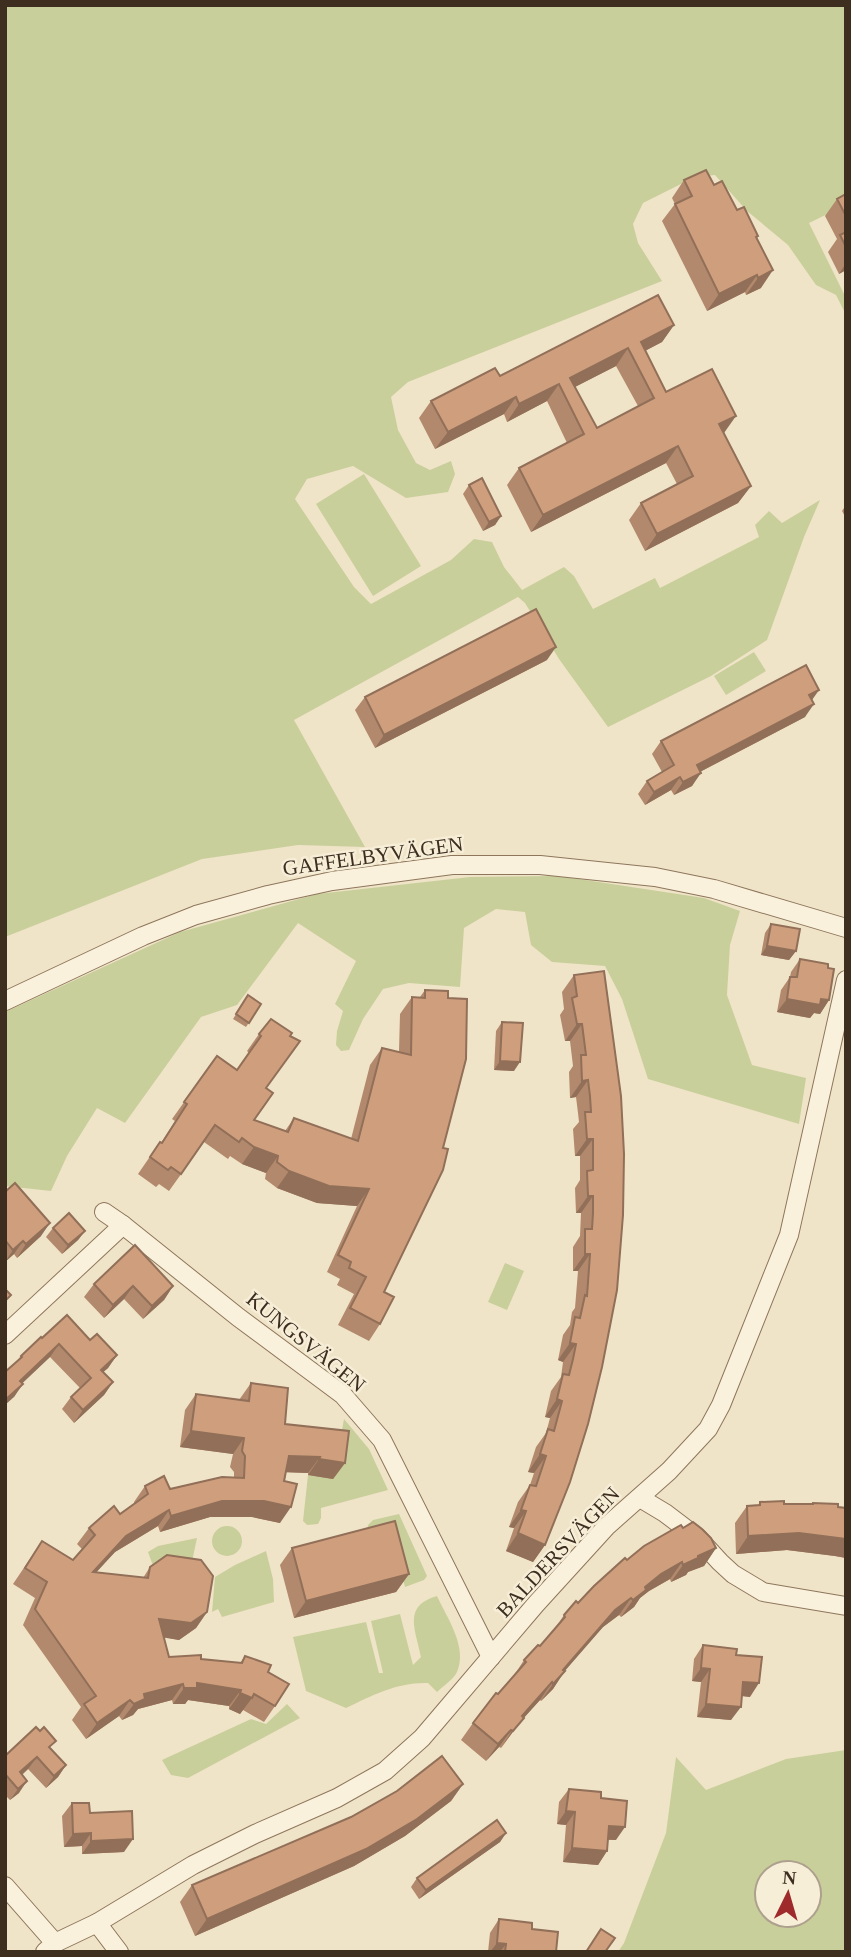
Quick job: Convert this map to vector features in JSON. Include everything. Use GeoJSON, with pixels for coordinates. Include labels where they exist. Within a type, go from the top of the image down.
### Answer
{"type":"FeatureCollection","features":[{"type":"Feature","properties":{"kind":"street","name":"GAFFELBYVÄGEN"},"geometry":{"type":"LineString","coordinates":[[5,1001],[143,936],[196,915],[332,881],[452,865],[541,865],[655,877],[714,889],[846,928]]}},
{"type":"Feature","properties":{"kind":"street","name":"BALDERSVÄGEN"},"geometry":{"type":"LineString","coordinates":[[50,1947],[97,1923],[193,1865],[337,1798],[385,1771],[422,1738],[536,1604],[607,1526],[669,1471],[708,1429],[721,1405],[789,1235],[840,1034],[846,980]]}},
{"type":"Feature","properties":{"kind":"street","name":"KUNGSVÄGEN"},"geometry":{"type":"LineString","coordinates":[[104,1212],[343,1395],[382,1440],[491,1657]]}},
{"type":"Feature","properties":{"kind":"street"},"geometry":{"type":"LineString","coordinates":[[5,1335],[123,1225]]}},
{"type":"Feature","properties":{"kind":"street"},"geometry":{"type":"LineString","coordinates":[[640,1498],[698,1538],[733,1574],[763,1592],[846,1606]]}},
{"type":"Feature","properties":{"kind":"street"},"geometry":{"type":"LineString","coordinates":[[5,1886],[50,1947]]}},
{"type":"Feature","properties":{"kind":"street"},"geometry":{"type":"LineString","coordinates":[[97,1923],[119,1952]]}},
{"type":"Feature","properties":{"kind":"green space"},"geometry":{"type":"Polygon","coordinates":[[[5,5],[846,5],[846,205],[809,223],[846,298],[846,315],[836,295],[816,285],[788,245],[747,211],[715,175],[695,177],[643,203],[633,224],[638,243],[662,281],[408,382],[391,397],[398,430],[416,463],[430,470],[451,461],[455,474],[448,492],[406,498],[353,466],[307,479],[295,499],[354,587],[371,604],[451,560],[474,539],[492,542],[504,567],[522,590],[564,567],[574,576],[593,609],[655,578],[660,588],[759,537],[755,525],[769,511],[782,523],[820,500],[767,640],[711,676],[608,727],[559,659],[525,603],[518,597],[294,720],[365,847],[298,845],[202,859],[5,937],[5,5]]]}},
{"type":"Feature","properties":{"kind":"green space"},"geometry":{"type":"Polygon","coordinates":[[[364,474],[421,566],[373,596],[316,504],[364,474]]]}},
{"type":"Feature","properties":{"kind":"green space"},"geometry":{"type":"Polygon","coordinates":[[[754,652],[766,671],[726,695],[714,676],[754,652]]]}},
{"type":"Feature","properties":{"kind":"green space"},"geometry":{"type":"Polygon","coordinates":[[[559,876],[704,898],[740,911],[730,945],[727,995],[752,1065],[806,1078],[799,1124],[648,1079],[622,999],[605,966],[552,962],[531,945],[525,912],[496,909],[464,928],[460,987],[409,983],[383,989],[363,1019],[349,1050],[341,1051],[336,1045],[343,1011],[335,1004],[356,961],[298,923],[237,1005],[201,1017],[125,1123],[97,1108],[67,1156],[51,1191],[5,1186],[5,1012],[180,932],[317,894],[470,877],[559,876]]]}},
{"type":"Feature","properties":{"kind":"green space"},"geometry":{"type":"Polygon","coordinates":[[[505,1263],[524,1271],[507,1310],[488,1302],[505,1263]]]}},
{"type":"Feature","properties":{"kind":"green space"},"geometry":{"type":"Polygon","coordinates":[[[344,1419],[369,1449],[388,1490],[321,1508],[318,1524],[307,1525],[303,1521],[308,1475],[333,1478],[344,1419]]]}},
{"type":"Feature","properties":{"kind":"green space"},"geometry":{"type":"Polygon","coordinates":[[[399,1514],[427,1576],[424,1580],[405,1587],[397,1556],[367,1531],[373,1520],[399,1514]]]}},
{"type":"Feature","properties":{"kind":"green space"},"geometry":{"type":"Polygon","coordinates":[[[227,1526],[238,1530],[242,1541],[238,1552],[227,1556],[216,1552],[212,1541],[216,1530],[227,1526]]]}},
{"type":"Feature","properties":{"kind":"green space"},"geometry":{"type":"Polygon","coordinates":[[[197,1538],[189,1576],[155,1571],[148,1552],[158,1546],[197,1538]]]}},
{"type":"Feature","properties":{"kind":"green space"},"geometry":{"type":"Polygon","coordinates":[[[266,1551],[273,1579],[274,1602],[222,1617],[218,1609],[212,1612],[215,1577],[266,1551]]]}},
{"type":"Feature","properties":{"kind":"green space"},"geometry":{"type":"Polygon","coordinates":[[[437,1596],[455,1633],[460,1662],[457,1672],[437,1692],[428,1683],[417,1683],[386,1690],[346,1708],[306,1691],[293,1637],[366,1622],[379,1673],[383,1673],[371,1621],[400,1614],[413,1665],[421,1657],[415,1613],[426,1600],[437,1596]]]}},
{"type":"Feature","properties":{"kind":"green space"},"geometry":{"type":"Polygon","coordinates":[[[287,1704],[300,1718],[188,1778],[171,1775],[162,1760],[251,1719],[266,1724],[287,1704]]]}},
{"type":"Feature","properties":{"kind":"green space"},"geometry":{"type":"Polygon","coordinates":[[[846,1750],[846,1952],[618,1952],[624,1943],[666,1833],[676,1757],[706,1790],[786,1759],[846,1750]]]}},
{"type":"Feature","properties":{"kind":"building"},"geometry":{"type":"Polygon","coordinates":[[[706,170],[714,185],[722,181],[737,210],[744,207],[773,270],[719,294],[675,204],[692,196],[684,180],[706,170]]]}},
{"type":"Feature","properties":{"kind":"building"},"geometry":{"type":"Polygon","coordinates":[[[846,194],[846,216],[837,199],[846,194]]]}},
{"type":"Feature","properties":{"kind":"building"},"geometry":{"type":"Polygon","coordinates":[[[846,232],[846,247],[840,235],[846,232]]]}},
{"type":"Feature","properties":{"kind":"building"},"geometry":{"type":"Polygon","coordinates":[[[658,295],[674,325],[641,342],[666,392],[712,369],[736,416],[719,424],[751,486],[657,534],[641,503],[693,476],[678,446],[543,515],[519,468],[584,434],[559,384],[519,404],[516,397],[448,432],[431,401],[495,368],[500,376],[658,295]],[[628,348],[570,378],[597,428],[654,398],[628,348]]]}},
{"type":"Feature","properties":{"kind":"building"},"geometry":{"type":"Polygon","coordinates":[[[482,478],[501,516],[489,522],[469,485],[482,478]]]}},
{"type":"Feature","properties":{"kind":"building"},"geometry":{"type":"Polygon","coordinates":[[[536,609],[556,647],[384,735],[365,697],[536,609]]]}},
{"type":"Feature","properties":{"kind":"building"},"geometry":{"type":"Polygon","coordinates":[[[806,665],[819,690],[809,695],[814,704],[697,765],[701,773],[683,782],[680,777],[654,792],[647,781],[674,765],[661,741],[806,665]]]}},
{"type":"Feature","properties":{"kind":"building"},"geometry":{"type":"Polygon","coordinates":[[[771,924],[800,929],[796,951],[767,946],[771,924]]]}},
{"type":"Feature","properties":{"kind":"building"},"geometry":{"type":"Polygon","coordinates":[[[800,959],[828,964],[828,968],[834,969],[829,1000],[821,999],[820,1005],[787,999],[790,977],[797,977],[800,959]]]}},
{"type":"Feature","properties":{"kind":"building"},"geometry":{"type":"Polygon","coordinates":[[[604,971],[621,1096],[624,1154],[623,1215],[617,1290],[588,1424],[570,1482],[545,1545],[518,1533],[526,1511],[521,1510],[530,1485],[536,1486],[546,1456],[540,1454],[548,1429],[554,1431],[562,1401],[557,1399],[563,1374],[569,1375],[573,1359],[576,1344],[570,1343],[575,1317],[580,1318],[585,1295],[587,1296],[590,1254],[585,1254],[585,1229],[592,1229],[593,1213],[593,1196],[588,1196],[587,1171],[593,1170],[593,1139],[587,1139],[585,1112],[591,1112],[590,1096],[588,1080],[582,1081],[581,1055],[586,1055],[582,1024],[577,1024],[572,998],[577,996],[574,975],[604,971]]]}},
{"type":"Feature","properties":{"kind":"building"},"geometry":{"type":"Polygon","coordinates":[[[425,990],[448,991],[448,998],[467,999],[466,1059],[443,1148],[448,1149],[443,1170],[384,1292],[394,1297],[380,1324],[350,1308],[366,1277],[349,1268],[351,1262],[338,1255],[369,1189],[329,1186],[289,1171],[277,1162],[278,1156],[254,1147],[242,1138],[239,1142],[215,1125],[181,1174],[171,1167],[168,1170],[150,1157],[160,1142],[162,1143],[187,1104],[184,1102],[217,1056],[237,1070],[271,1019],[300,1041],[266,1088],[273,1093],[254,1120],[288,1132],[294,1118],[358,1141],[382,1048],[411,1055],[412,997],[425,998],[425,990]]]}},
{"type":"Feature","properties":{"kind":"building"},"geometry":{"type":"Polygon","coordinates":[[[248,995],[261,1004],[249,1023],[236,1014],[248,995]]]}},
{"type":"Feature","properties":{"kind":"building"},"geometry":{"type":"Polygon","coordinates":[[[502,1022],[523,1023],[520,1062],[500,1061],[502,1022]]]}},
{"type":"Feature","properties":{"kind":"building"},"geometry":{"type":"Polygon","coordinates":[[[15,1183],[50,1223],[26,1244],[23,1241],[13,1250],[5,1240],[5,1192],[15,1183]]]}},
{"type":"Feature","properties":{"kind":"building"},"geometry":{"type":"Polygon","coordinates":[[[69,1213],[85,1231],[68,1245],[53,1228],[69,1213]]]}},
{"type":"Feature","properties":{"kind":"building"},"geometry":{"type":"Polygon","coordinates":[[[135,1245],[173,1286],[152,1306],[133,1286],[113,1305],[94,1284],[135,1245]]]}},
{"type":"Feature","properties":{"kind":"building"},"geometry":{"type":"Polygon","coordinates":[[[5,1289],[11,1295],[5,1301],[5,1289]]]}},
{"type":"Feature","properties":{"kind":"building"},"geometry":{"type":"Polygon","coordinates":[[[67,1315],[90,1340],[97,1334],[117,1355],[101,1370],[113,1382],[83,1410],[71,1397],[91,1378],[59,1344],[20,1381],[23,1384],[5,1400],[5,1372],[67,1315]]]}},
{"type":"Feature","properties":{"kind":"building"},"geometry":{"type":"Polygon","coordinates":[[[251,1383],[288,1388],[285,1424],[349,1431],[345,1463],[319,1459],[320,1457],[289,1456],[284,1481],[297,1484],[291,1507],[264,1501],[222,1501],[171,1516],[169,1510],[126,1536],[93,1572],[148,1578],[150,1567],[167,1555],[201,1560],[213,1576],[207,1612],[191,1623],[159,1619],[169,1657],[201,1655],[201,1659],[242,1663],[245,1656],[271,1665],[268,1672],[289,1684],[275,1706],[254,1694],[252,1698],[240,1693],[241,1690],[197,1683],[197,1688],[184,1688],[183,1684],[144,1694],[145,1699],[134,1704],[130,1700],[97,1723],[84,1704],[96,1696],[35,1609],[47,1582],[25,1568],[42,1541],[73,1560],[95,1535],[89,1528],[114,1506],[120,1514],[148,1494],[145,1486],[164,1476],[170,1489],[222,1477],[244,1478],[244,1438],[191,1431],[196,1394],[249,1401],[251,1383]]]}},
{"type":"Feature","properties":{"kind":"building"},"geometry":{"type":"Polygon","coordinates":[[[784,1501],[784,1504],[838,1504],[838,1507],[846,1508],[846,1539],[799,1533],[748,1536],[747,1506],[760,1505],[760,1502],[784,1501]]]}},
{"type":"Feature","properties":{"kind":"building"},"geometry":{"type":"Polygon","coordinates":[[[395,1521],[409,1574],[306,1601],[292,1548],[395,1521]]]}},
{"type":"Feature","properties":{"kind":"building"},"geometry":{"type":"Polygon","coordinates":[[[693,1522],[711,1538],[716,1548],[661,1574],[645,1587],[646,1590],[615,1610],[563,1670],[565,1671],[522,1716],[524,1718],[513,1731],[498,1744],[473,1723],[576,1601],[578,1603],[625,1558],[627,1560],[644,1546],[681,1525],[683,1528],[693,1522]]]}},
{"type":"Feature","properties":{"kind":"building"},"geometry":{"type":"Polygon","coordinates":[[[703,1645],[737,1649],[736,1655],[762,1657],[759,1683],[743,1682],[741,1707],[706,1704],[710,1669],[701,1668],[703,1645]]]}},
{"type":"Feature","properties":{"kind":"building"},"geometry":{"type":"Polygon","coordinates":[[[36,1727],[40,1731],[44,1727],[56,1741],[49,1747],[66,1765],[54,1776],[37,1757],[20,1772],[27,1781],[18,1789],[5,1774],[5,1754],[36,1727]]]}},
{"type":"Feature","properties":{"kind":"building"},"geometry":{"type":"Polygon","coordinates":[[[442,1756],[463,1784],[417,1819],[366,1849],[207,1919],[192,1885],[351,1817],[397,1791],[442,1756]]]}},
{"type":"Feature","properties":{"kind":"building"},"geometry":{"type":"Polygon","coordinates":[[[569,1789],[601,1792],[601,1798],[627,1801],[625,1827],[609,1826],[607,1851],[572,1848],[575,1812],[566,1811],[569,1789]]]}},
{"type":"Feature","properties":{"kind":"building"},"geometry":{"type":"Polygon","coordinates":[[[72,1803],[89,1803],[90,1813],[132,1811],[133,1839],[91,1841],[91,1833],[73,1834],[72,1803]]]}},
{"type":"Feature","properties":{"kind":"building"},"geometry":{"type":"Polygon","coordinates":[[[497,1820],[506,1833],[426,1890],[417,1878],[497,1820]]]}},
{"type":"Feature","properties":{"kind":"building"},"geometry":{"type":"Polygon","coordinates":[[[499,1919],[532,1923],[532,1929],[558,1932],[556,1952],[505,1952],[506,1944],[497,1943],[499,1919]]]}},
{"type":"Feature","properties":{"kind":"building"},"geometry":{"type":"Polygon","coordinates":[[[601,1929],[615,1938],[605,1952],[586,1952],[601,1929]]]}}]}
